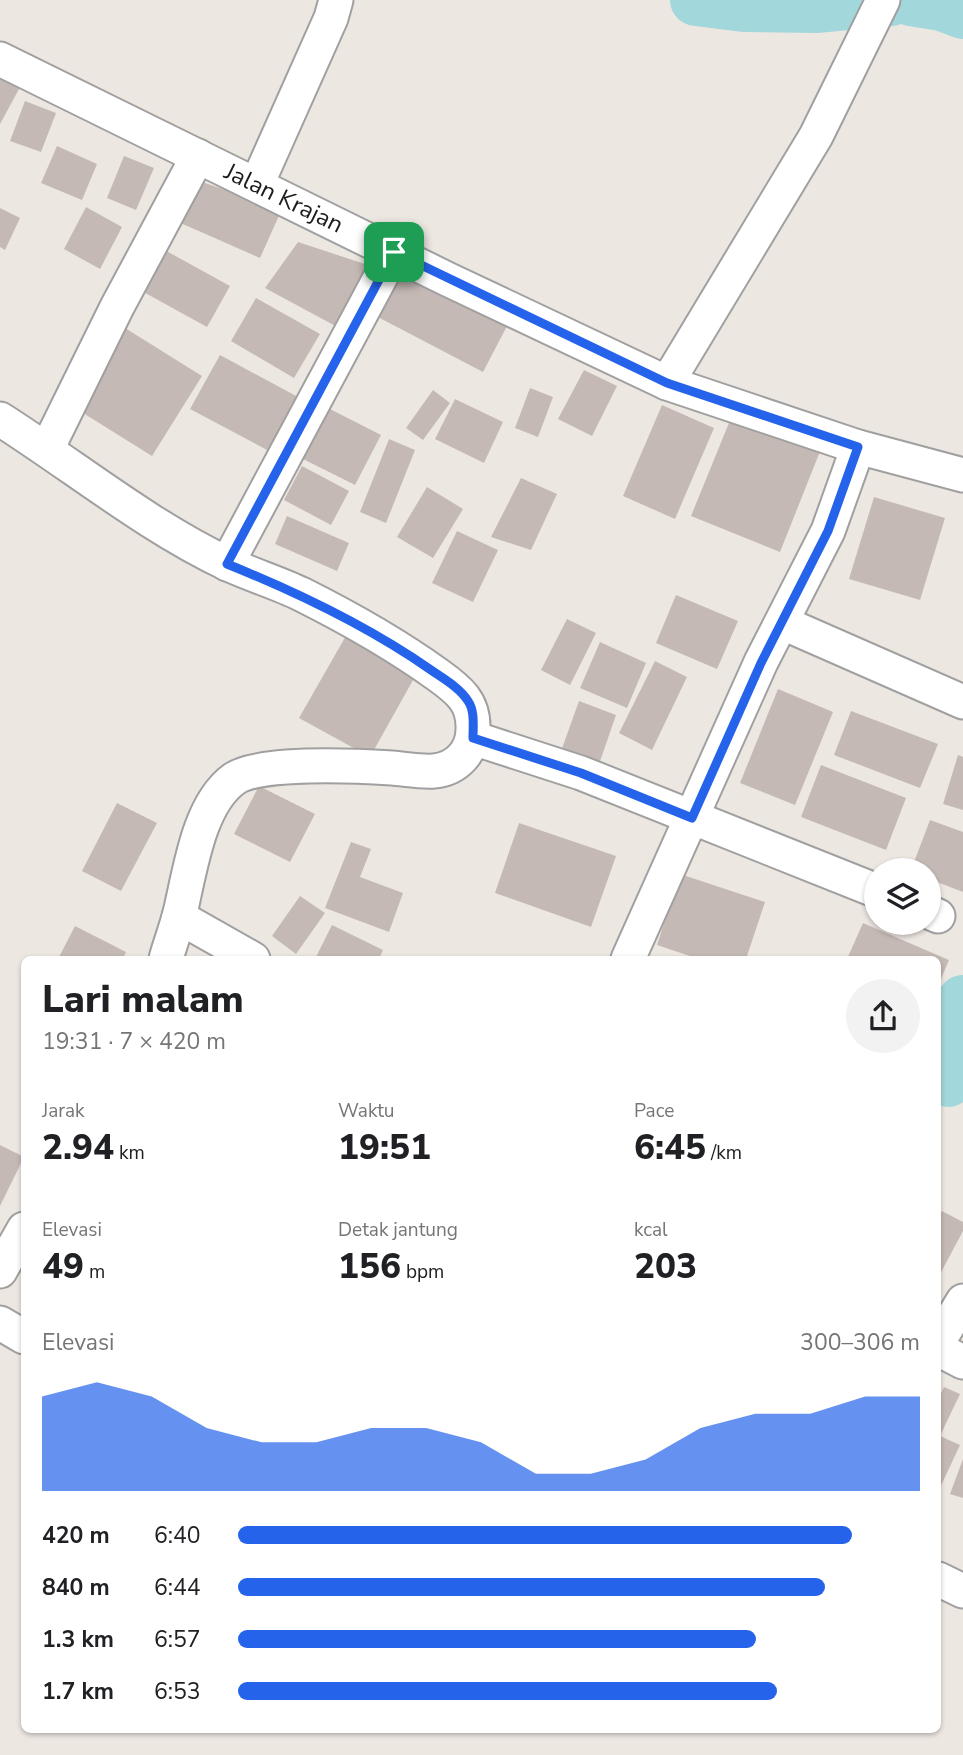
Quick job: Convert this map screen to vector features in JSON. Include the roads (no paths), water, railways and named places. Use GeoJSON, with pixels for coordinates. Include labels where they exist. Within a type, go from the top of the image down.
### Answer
{"type":"FeatureCollection","features":[{"type":"Feature","properties":{"kind":"street"},"geometry":{"type":"LineString","coordinates":[[257,184],[331,18],[336,0]]}},
{"type":"Feature","properties":{"kind":"street"},"geometry":{"type":"LineString","coordinates":[[667,383],[816,136],[883,0]]}},
{"type":"Feature","properties":{"kind":"street","name":"Jalan Krajan"},"geometry":{"type":"LineString","coordinates":[[0,59],[667,383],[858,447],[963,475]]}},
{"type":"Feature","properties":{"kind":"street"},"geometry":{"type":"LineString","coordinates":[[47,449],[117,307],[198,156]]}},
{"type":"Feature","properties":{"kind":"street"},"geometry":{"type":"LineString","coordinates":[[227,564],[394,252]]}},
{"type":"Feature","properties":{"kind":"street"},"geometry":{"type":"LineString","coordinates":[[0,419],[160,526],[227,564],[299,593],[393,643],[456,688],[469,702],[474,720],[473,738],[466,755],[453,765],[435,771],[293,768],[270,769],[237,776],[220,791],[210,808],[198,841],[167,956]]}},
{"type":"Feature","properties":{"kind":"street"},"geometry":{"type":"LineString","coordinates":[[629,956],[761,663],[828,531],[858,447]]}},
{"type":"Feature","properties":{"kind":"street"},"geometry":{"type":"LineString","coordinates":[[783,623],[963,702]]}},
{"type":"Feature","properties":{"kind":"street"},"geometry":{"type":"LineString","coordinates":[[473,738],[581,773],[864,886]]}},
{"type":"Feature","properties":{"kind":"street"},"geometry":{"type":"LineString","coordinates":[[179,917],[248,956]]}},
{"type":"Feature","properties":{"kind":"street"},"geometry":{"type":"LineString","coordinates":[[0,1271],[21,1234]]}},
{"type":"Feature","properties":{"kind":"street"},"geometry":{"type":"LineString","coordinates":[[941,1337],[963,1301]]}},
{"type":"Feature","properties":{"kind":"street"},"geometry":{"type":"LineString","coordinates":[[0,1323],[21,1335]]}},
{"type":"Feature","properties":{"kind":"street"},"geometry":{"type":"LineString","coordinates":[[941,1351],[963,1362]]}},
{"type":"Feature","properties":{"kind":"street"},"geometry":{"type":"LineString","coordinates":[[941,1580],[963,1591]]}},
{"type":"Feature","properties":{"kind":"waterway"},"geometry":{"type":"LineString","coordinates":[[696,0],[744,6],[815,7],[891,0]]}},
{"type":"Feature","properties":{"kind":"waterway"},"geometry":{"type":"LineString","coordinates":[[911,0],[942,5],[963,13]]}},
{"type":"Feature","properties":{"kind":"waterway"},"geometry":{"type":"LineString","coordinates":[[948,1081],[963,1001]]}}]}
